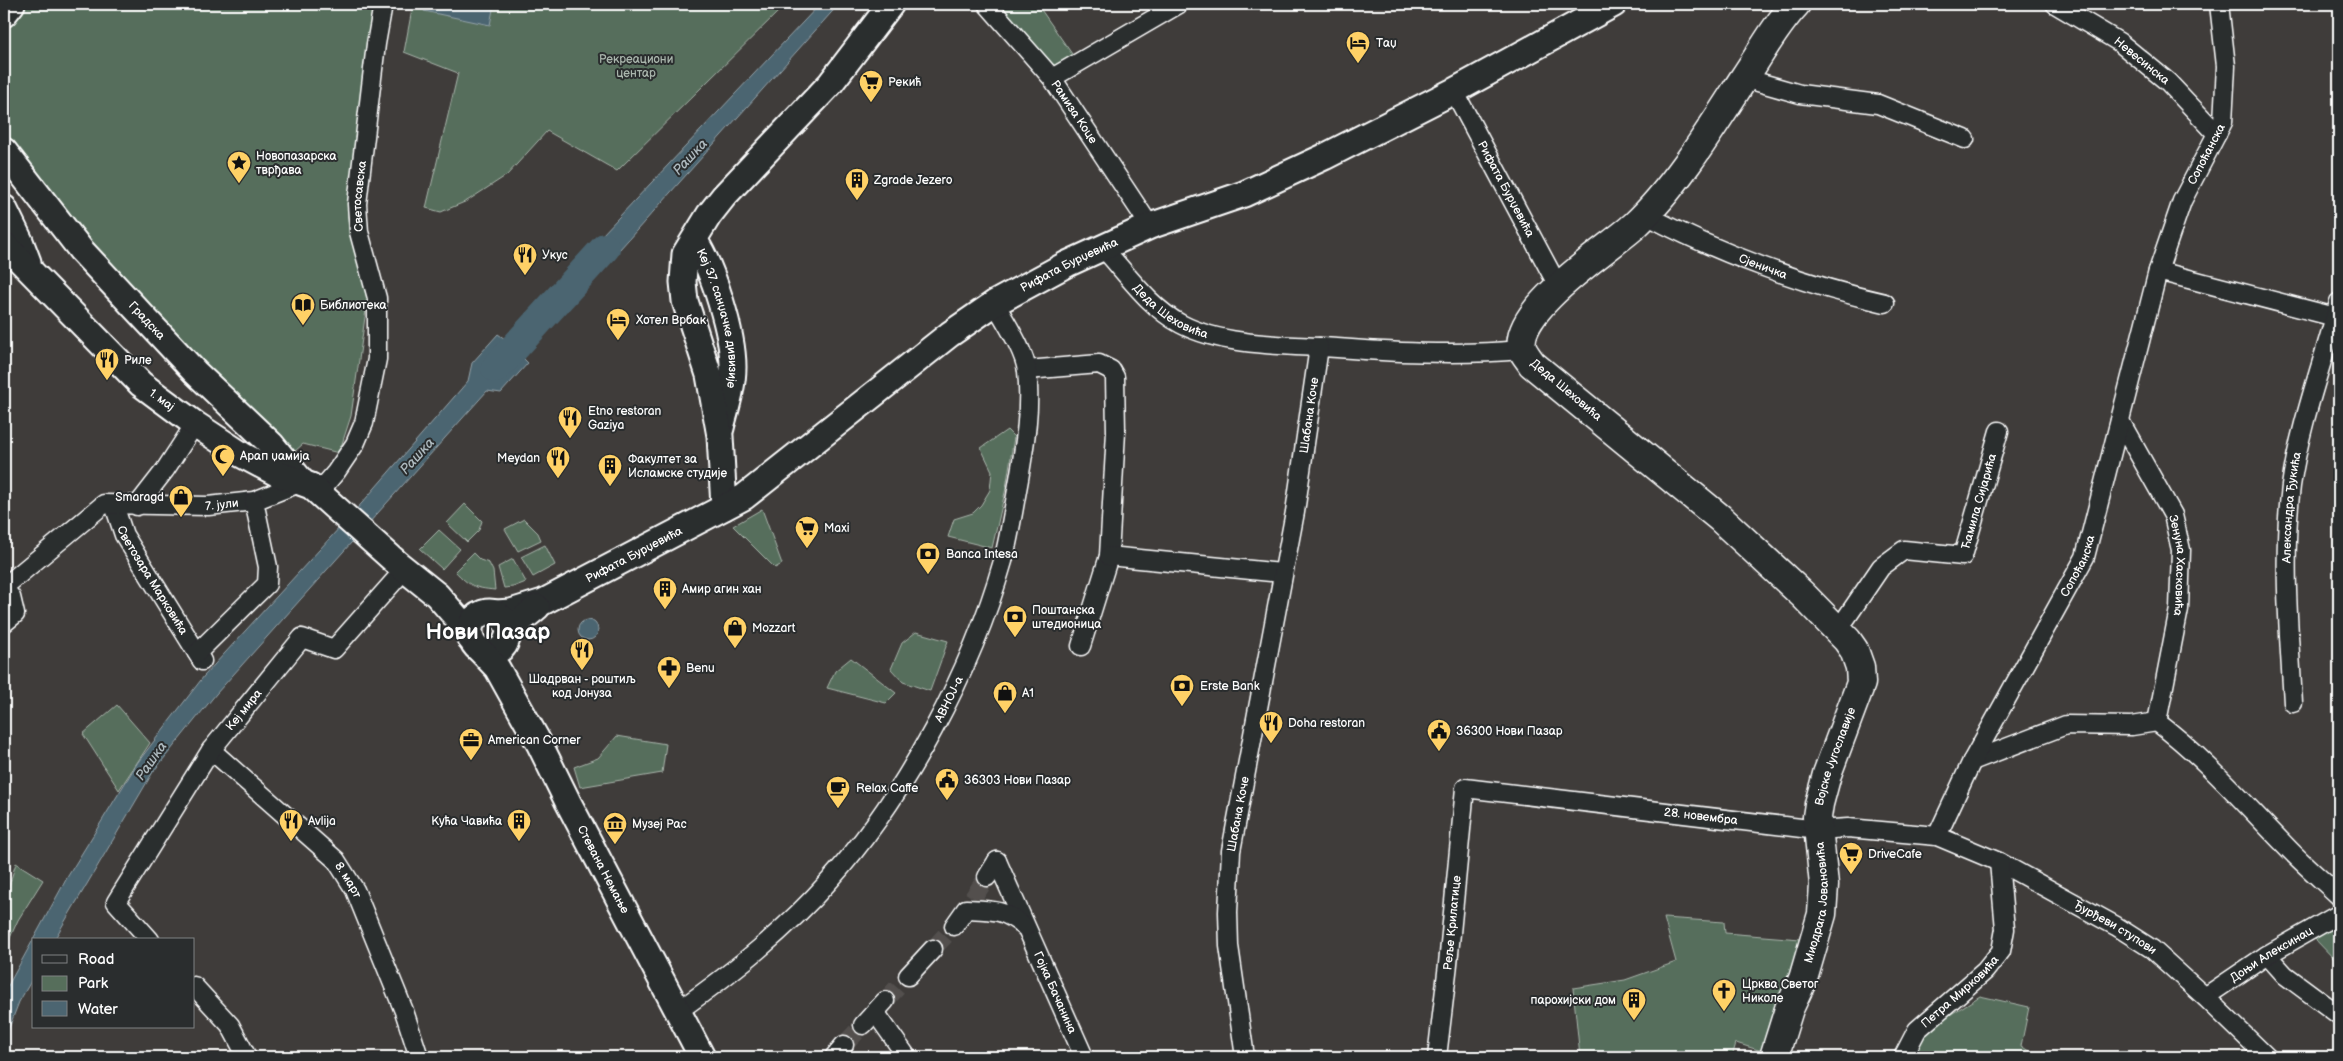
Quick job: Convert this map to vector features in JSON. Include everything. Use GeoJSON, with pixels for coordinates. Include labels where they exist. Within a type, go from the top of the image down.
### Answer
{"type":"FeatureCollection","features":[{"type":"Feature","properties":{"kind":"main road"},"geometry":{"type":"LineString","coordinates":[[1522,350],[1523,334],[1528,324],[1558,286],[1646,214],[1669,187],[1744,78],[1766,42],[1796,4]]}},
{"type":"Feature","properties":{"kind":"main road","name":"Деда Шеховића"},"geometry":{"type":"LineString","coordinates":[[1522,350],[1532,364],[1542,373],[1727,524],[1838,630],[1854,650],[1860,667],[1861,683]]}},
{"type":"Feature","properties":{"kind":"main road","name":"Војске Југославије"},"geometry":{"type":"LineString","coordinates":[[1818,830],[1817,817],[1823,787],[1861,683]]}},
{"type":"Feature","properties":{"kind":"main road","name":"Миодрага Јовановића"},"geometry":{"type":"LineString","coordinates":[[1774,1057],[1789,1009],[1804,979],[1822,914],[1824,885],[1818,830]]}},
{"type":"Feature","properties":{"kind":"street"},"geometry":{"type":"LineString","coordinates":[[4,14],[12,4]]}},
{"type":"Feature","properties":{"kind":"street","name":"Светосавска"},"geometry":{"type":"LineString","coordinates":[[310,487],[336,472],[355,444],[364,422],[378,359],[377,298],[359,232],[357,204],[376,44],[383,4]]}},
{"type":"Feature","properties":{"kind":"street","name":"Кеј 37. санџачке дивизије"},"geometry":{"type":"LineString","coordinates":[[724,507],[720,436],[705,359],[685,301],[683,282],[685,254],[695,241],[709,215],[724,196],[830,84],[891,4]]}},
{"type":"Feature","properties":{"kind":"street","name":"Рамиза Коце"},"geometry":{"type":"LineString","coordinates":[[988,4],[1052,78],[1150,226]]}},
{"type":"Feature","properties":{"kind":"street"},"geometry":{"type":"LineString","coordinates":[[1052,78],[1179,4]]}},
{"type":"Feature","properties":{"kind":"street","name":"Рифата Бурџевића"},"geometry":{"type":"LineString","coordinates":[[475,644],[492,652],[498,626],[512,612],[543,602],[756,489],[907,367],[995,303],[1067,264],[1150,226],[1244,194],[1324,157],[1454,91],[1614,4]]}},
{"type":"Feature","properties":{"kind":"street","name":"Невесинска"},"geometry":{"type":"LineString","coordinates":[[2055,4],[2119,42],[2168,82],[2217,134]]}},
{"type":"Feature","properties":{"kind":"street","name":"Сопоћанска"},"geometry":{"type":"LineString","coordinates":[[1937,836],[1972,761],[2085,557],[2158,271],[2182,201],[2223,122],[2226,66],[2219,4]]}},
{"type":"Feature","properties":{"kind":"street"},"geometry":{"type":"LineString","coordinates":[[1744,78],[1800,94],[1878,104],[1965,139]]}},
{"type":"Feature","properties":{"kind":"street","name":"Рифата Бурџевића"},"geometry":{"type":"LineString","coordinates":[[1454,91],[1558,286]]}},
{"type":"Feature","properties":{"kind":"street","name":"Градска"},"geometry":{"type":"LineString","coordinates":[[7,159],[87,257],[195,372],[271,444],[310,487]]}},
{"type":"Feature","properties":{"kind":"street"},"geometry":{"type":"LineString","coordinates":[[4,208],[26,254],[31,273]]}},
{"type":"Feature","properties":{"kind":"street","name":"Сјеничка"},"geometry":{"type":"LineString","coordinates":[[1646,214],[1688,237],[1722,250],[1832,288],[1885,303]]}},
{"type":"Feature","properties":{"kind":"street","name":"1. мај"},"geometry":{"type":"LineString","coordinates":[[4,244],[141,384],[195,424],[278,474],[310,487],[404,570]]}},
{"type":"Feature","properties":{"kind":"street","name":"Деда Шеховића"},"geometry":{"type":"LineString","coordinates":[[1103,248],[1158,308],[1179,323],[1196,331],[1268,344],[1432,354],[1522,350]]}},
{"type":"Feature","properties":{"kind":"street"},"geometry":{"type":"LineString","coordinates":[[2158,271],[2338,312]]}},
{"type":"Feature","properties":{"kind":"street","name":"АВНОЈ-а"},"geometry":{"type":"LineString","coordinates":[[678,1010],[765,944],[829,881],[876,820],[914,762],[935,725],[968,656],[1003,562],[1022,460],[1028,403],[1025,360],[995,303]]}},
{"type":"Feature","properties":{"kind":"street","name":"Александра Ђукића"},"geometry":{"type":"LineString","coordinates":[[2293,703],[2286,584],[2292,485],[2308,408],[2338,312]]}},
{"type":"Feature","properties":{"kind":"street","name":"Шабана Коче"},"geometry":{"type":"LineString","coordinates":[[1245,1057],[1229,946],[1230,856],[1294,512],[1319,347]]}},
{"type":"Feature","properties":{"kind":"street"},"geometry":{"type":"LineString","coordinates":[[1027,370],[1099,364],[1110,370],[1115,377],[1116,432],[1108,556],[1081,646]]}},
{"type":"Feature","properties":{"kind":"street","name":"Зенуна Хасковића"},"geometry":{"type":"LineString","coordinates":[[2120,421],[2173,515],[2181,550],[2179,610],[2157,722]]}},
{"type":"Feature","properties":{"kind":"street"},"geometry":{"type":"LineString","coordinates":[[137,506],[165,470],[195,424]]}},
{"type":"Feature","properties":{"kind":"street","name":"Ћамила Сијарића"},"geometry":{"type":"LineString","coordinates":[[1838,630],[1881,567],[1904,550],[1963,556],[1999,431]]}},
{"type":"Feature","properties":{"kind":"street","name":"7. јули"},"geometry":{"type":"LineString","coordinates":[[4,623],[15,614],[11,597],[4,588],[104,504],[208,506],[254,501],[310,487]]}},
{"type":"Feature","properties":{"kind":"street","name":"Светозара Марковића"},"geometry":{"type":"LineString","coordinates":[[114,505],[124,535],[199,657],[267,584],[268,567],[254,501]]}},
{"type":"Feature","properties":{"kind":"street"},"geometry":{"type":"LineString","coordinates":[[1108,556],[1282,573]]}},
{"type":"Feature","properties":{"kind":"street"},"geometry":{"type":"LineString","coordinates":[[404,570],[436,595],[465,627],[475,644],[497,668],[506,682]]}},
{"type":"Feature","properties":{"kind":"street","name":"Кеј мира"},"geometry":{"type":"LineString","coordinates":[[148,938],[116,902],[210,750],[302,638],[334,649],[404,570]]}},
{"type":"Feature","properties":{"kind":"street"},"geometry":{"type":"LineString","coordinates":[[436,595],[471,610],[498,626]]}},
{"type":"Feature","properties":{"kind":"street"},"geometry":{"type":"LineString","coordinates":[[475,644],[471,625],[478,616],[498,626]]}},
{"type":"Feature","properties":{"kind":"street"},"geometry":{"type":"LineString","coordinates":[[498,626],[506,682]]}},
{"type":"Feature","properties":{"kind":"street","name":"Стевана Немање"},"geometry":{"type":"LineString","coordinates":[[506,682],[702,1057]]}},
{"type":"Feature","properties":{"kind":"street"},"geometry":{"type":"LineString","coordinates":[[1972,761],[2066,725],[2132,726],[2157,722],[2186,744],[2211,767],[2288,848],[2339,896]]}},
{"type":"Feature","properties":{"kind":"street","name":"8. март"},"geometry":{"type":"LineString","coordinates":[[210,750],[336,860],[342,868],[358,898],[404,1011],[419,1057]]}},
{"type":"Feature","properties":{"kind":"street","name":"28. новембра"},"geometry":{"type":"LineString","coordinates":[[1465,788],[1818,830],[1848,828],[1937,836]]}},
{"type":"Feature","properties":{"kind":"street","name":"Реље Крилатице"},"geometry":{"type":"LineString","coordinates":[[1437,1057],[1465,788]]}},
{"type":"Feature","properties":{"kind":"street","name":"Ђурђеви ступови"},"geometry":{"type":"LineString","coordinates":[[1937,836],[1999,862],[2123,930],[2152,949],[2205,996],[2267,1057]]}},
{"type":"Feature","properties":{"kind":"street","name":"Гојка Бачанина"},"geometry":{"type":"LineString","coordinates":[[987,877],[997,861],[1084,1057]]}},
{"type":"Feature","properties":{"kind":"street","name":"Петра Мирковића"},"geometry":{"type":"LineString","coordinates":[[1903,1057],[1917,1030],[1984,971],[2001,951],[2005,929],[1999,862]]}},
{"type":"Feature","properties":{"kind":"street","name":"Гојка Бачанина"},"geometry":{"type":"LineString","coordinates":[[954,926],[970,904],[1011,915],[1026,928]]}},
{"type":"Feature","properties":{"kind":"street","name":"Доњи Алексинац"},"geometry":{"type":"LineString","coordinates":[[2205,996],[2267,955],[2339,914]]}},
{"type":"Feature","properties":{"kind":"street"},"geometry":{"type":"LineString","coordinates":[[908,976],[933,949]]}},
{"type":"Feature","properties":{"kind":"street"},"geometry":{"type":"LineString","coordinates":[[2267,955],[2285,975],[2339,1015]]}},
{"type":"Feature","properties":{"kind":"street"},"geometry":{"type":"LineString","coordinates":[[195,987],[230,1025],[241,1054]]}},
{"type":"Feature","properties":{"kind":"street"},"geometry":{"type":"LineString","coordinates":[[875,1013],[907,1057]]}},
{"type":"Feature","properties":{"kind":"green space"},"geometry":{"type":"Polygon","coordinates":[[[12,4],[374,4],[349,190],[348,217],[368,296],[351,416],[339,453],[303,444],[286,459],[4,151],[4,14],[12,4]]]}},
{"type":"Feature","properties":{"kind":"green space","name":"Рекреациони центар"},"geometry":{"type":"Polygon","coordinates":[[[413,4],[786,4],[617,171],[547,131],[507,175],[467,201],[441,212],[426,208],[458,73],[404,52],[413,4]]]}},
{"type":"Feature","properties":{"kind":"green space"},"geometry":{"type":"Polygon","coordinates":[[[987,4],[1037,4],[1079,64],[1052,78],[987,4]]]}},
{"type":"Feature","properties":{"kind":"green space"},"geometry":{"type":"Polygon","coordinates":[[[1007,430],[1014,437],[1006,488],[992,548],[948,537],[954,519],[973,513],[981,505],[990,490],[992,471],[981,448],[1007,430]]]}},
{"type":"Feature","properties":{"kind":"green space"},"geometry":{"type":"Polygon","coordinates":[[[465,504],[482,521],[479,530],[467,542],[447,523],[465,504]]]}},
{"type":"Feature","properties":{"kind":"green space"},"geometry":{"type":"Polygon","coordinates":[[[762,509],[782,564],[775,568],[733,526],[762,509]]]}},
{"type":"Feature","properties":{"kind":"green space"},"geometry":{"type":"Polygon","coordinates":[[[524,519],[538,533],[541,540],[518,551],[505,529],[524,519]]]}},
{"type":"Feature","properties":{"kind":"green space"},"geometry":{"type":"Polygon","coordinates":[[[439,530],[460,549],[442,569],[420,549],[439,530]]]}},
{"type":"Feature","properties":{"kind":"green space"},"geometry":{"type":"Polygon","coordinates":[[[545,545],[555,565],[533,577],[521,557],[545,545]]]}},
{"type":"Feature","properties":{"kind":"green space"},"geometry":{"type":"Polygon","coordinates":[[[473,553],[480,560],[489,563],[493,571],[495,590],[472,585],[455,571],[473,553]]]}},
{"type":"Feature","properties":{"kind":"green space"},"geometry":{"type":"Polygon","coordinates":[[[513,559],[526,582],[504,588],[498,567],[513,559]]]}},
{"type":"Feature","properties":{"kind":"green space"},"geometry":{"type":"Polygon","coordinates":[[[916,632],[948,641],[930,691],[903,682],[891,669],[902,643],[916,632]]]}},
{"type":"Feature","properties":{"kind":"green space"},"geometry":{"type":"Polygon","coordinates":[[[851,658],[896,693],[886,703],[827,688],[835,671],[851,658]]]}},
{"type":"Feature","properties":{"kind":"green space"},"geometry":{"type":"Polygon","coordinates":[[[117,705],[150,743],[119,790],[83,734],[117,705]]]}},
{"type":"Feature","properties":{"kind":"green space"},"geometry":{"type":"Polygon","coordinates":[[[617,736],[666,744],[662,773],[580,787],[574,767],[598,758],[617,736]]]}},
{"type":"Feature","properties":{"kind":"green space"},"geometry":{"type":"Polygon","coordinates":[[[16,863],[43,880],[18,920],[4,951],[4,902],[16,863]]]}},
{"type":"Feature","properties":{"kind":"green space"},"geometry":{"type":"Polygon","coordinates":[[[1664,918],[1724,922],[1725,933],[1813,940],[1771,1054],[1736,1043],[1732,1057],[1580,1057],[1573,988],[1625,980],[1676,962],[1664,918]]]}},
{"type":"Feature","properties":{"kind":"green space"},"geometry":{"type":"Polygon","coordinates":[[[2339,923],[2339,964],[2312,936],[2339,923]]]}},
{"type":"Feature","properties":{"kind":"green space"},"geometry":{"type":"Polygon","coordinates":[[[1980,996],[2029,1007],[2021,1046],[2038,1057],[1912,1057],[1929,1028],[1980,996]]]}},
{"type":"Feature","properties":{"kind":"water"},"geometry":{"type":"Polygon","coordinates":[[[426,4],[494,4],[490,25],[424,11],[426,4]]]}},
{"type":"Feature","properties":{"kind":"water","name":"Рашка"},"geometry":{"type":"Polygon","coordinates":[[[820,4],[839,4],[586,287],[568,271],[820,4]]]}},
{"type":"Feature","properties":{"kind":"water"},"geometry":{"type":"Polygon","coordinates":[[[514,330],[531,345],[521,356],[528,363],[501,393],[487,391],[216,694],[153,772],[55,938],[34,938],[68,876],[138,762],[204,676],[362,503],[468,381],[472,363],[498,334],[505,339],[514,330]]]}},
{"type":"Feature","properties":{"kind":"water"},"geometry":{"type":"Polygon","coordinates":[[[588,620],[595,623],[598,630],[595,637],[588,640],[581,637],[578,630],[581,623],[588,620]]]}},
{"type":"Feature","properties":{"kind":"water"},"geometry":{"type":"Polygon","coordinates":[[[32,942],[32,979],[19,1002],[7,1033],[4,1049],[4,993],[32,942]]]}},
{"type":"Feature","properties":{"kind":"waterway","name":"Рашка"},"geometry":{"type":"LineString","coordinates":[[496,368],[605,248]]}},
{"type":"Feature","properties":{"kind":"tunnel"},"geometry":{"type":"LineString","coordinates":[[973,898],[987,877]]}},
{"type":"Feature","properties":{"kind":"tunnel"},"geometry":{"type":"LineString","coordinates":[[933,949],[954,926]]}},
{"type":"Feature","properties":{"kind":"tunnel"},"geometry":{"type":"LineString","coordinates":[[885,1001],[908,976]]}},
{"type":"Feature","properties":{"kind":"tunnel"},"geometry":{"type":"LineString","coordinates":[[844,1045],[863,1025]]}},
{"type":"Feature","properties":{"kind":"place","name":"Таџ"},"geometry":{"type":"Point","coordinates":[1358,64]}},
{"type":"Feature","properties":{"kind":"place","name":"Рекић"},"geometry":{"type":"Point","coordinates":[871,103]}},
{"type":"Feature","properties":{"kind":"place","name":"Новопазарска тврђава"},"geometry":{"type":"Point","coordinates":[239,184]}},
{"type":"Feature","properties":{"kind":"place","name":"Zgrade Jezero"},"geometry":{"type":"Point","coordinates":[857,201]}},
{"type":"Feature","properties":{"kind":"place","name":"Укус"},"geometry":{"type":"Point","coordinates":[525,276]}},
{"type":"Feature","properties":{"kind":"place","name":"Библиотека"},"geometry":{"type":"Point","coordinates":[303,326]}},
{"type":"Feature","properties":{"kind":"place","name":"Хотел Врбак"},"geometry":{"type":"Point","coordinates":[618,341]}},
{"type":"Feature","properties":{"kind":"place","name":"Риле"},"geometry":{"type":"Point","coordinates":[107,381]}},
{"type":"Feature","properties":{"kind":"place","name":"Etno restoran Gaziya"},"geometry":{"type":"Point","coordinates":[570,439]}},
{"type":"Feature","properties":{"kind":"place","name":"Арап џамија"},"geometry":{"type":"Point","coordinates":[223,477]}},
{"type":"Feature","properties":{"kind":"place","name":"Meydan"},"geometry":{"type":"Point","coordinates":[558,479]}},
{"type":"Feature","properties":{"kind":"place","name":"Факултет за Исламске студије"},"geometry":{"type":"Point","coordinates":[610,487]}},
{"type":"Feature","properties":{"kind":"place","name":"Smaragd"},"geometry":{"type":"Point","coordinates":[181,518]}},
{"type":"Feature","properties":{"kind":"place","name":"Maxi"},"geometry":{"type":"Point","coordinates":[807,549]}},
{"type":"Feature","properties":{"kind":"place","name":"Banca Intesa"},"geometry":{"type":"Point","coordinates":[928,575]}},
{"type":"Feature","properties":{"kind":"place","name":"Амир агин хан"},"geometry":{"type":"Point","coordinates":[665,610]}},
{"type":"Feature","properties":{"kind":"place","name":"Поштанска штедионица"},"geometry":{"type":"Point","coordinates":[1015,638]}},
{"type":"Feature","properties":{"kind":"place","name":"Mozzart"},"geometry":{"type":"Point","coordinates":[735,649]}},
{"type":"Feature","properties":{"kind":"place","name":"Шадрван - роштиљ код Јонуза"},"geometry":{"type":"Point","coordinates":[582,671]}},
{"type":"Feature","properties":{"kind":"place","name":"Benu"},"geometry":{"type":"Point","coordinates":[669,689]}},
{"type":"Feature","properties":{"kind":"place","name":"Erste Bank"},"geometry":{"type":"Point","coordinates":[1182,707]}},
{"type":"Feature","properties":{"kind":"place","name":"A1"},"geometry":{"type":"Point","coordinates":[1005,714]}},
{"type":"Feature","properties":{"kind":"place","name":"Doha restoran"},"geometry":{"type":"Point","coordinates":[1271,744]}},
{"type":"Feature","properties":{"kind":"place","name":"36300 Нови Пазар"},"geometry":{"type":"Point","coordinates":[1439,752]}},
{"type":"Feature","properties":{"kind":"place","name":"American Corner"},"geometry":{"type":"Point","coordinates":[471,761]}},
{"type":"Feature","properties":{"kind":"place","name":"36303 Нови Пазар"},"geometry":{"type":"Point","coordinates":[947,801]}},
{"type":"Feature","properties":{"kind":"place","name":"Relax Caffe"},"geometry":{"type":"Point","coordinates":[838,809]}},
{"type":"Feature","properties":{"kind":"place","name":"Avlija"},"geometry":{"type":"Point","coordinates":[291,842]}},
{"type":"Feature","properties":{"kind":"place","name":"Кућа Чавића"},"geometry":{"type":"Point","coordinates":[519,842]}},
{"type":"Feature","properties":{"kind":"place","name":"Музеј Рас"},"geometry":{"type":"Point","coordinates":[615,845]}},
{"type":"Feature","properties":{"kind":"place","name":"DriveCafe"},"geometry":{"type":"Point","coordinates":[1851,875]}},
{"type":"Feature","properties":{"kind":"place","name":"Црква Светог Николе"},"geometry":{"type":"Point","coordinates":[1724,1012]}},
{"type":"Feature","properties":{"kind":"place","name":"парохијски дом"},"geometry":{"type":"Point","coordinates":[1634,1021]}},
{"type":"Feature","properties":{"kind":"district","name":"Нови Пазар"},"geometry":{"type":"Point","coordinates":[488,632]}}]}
